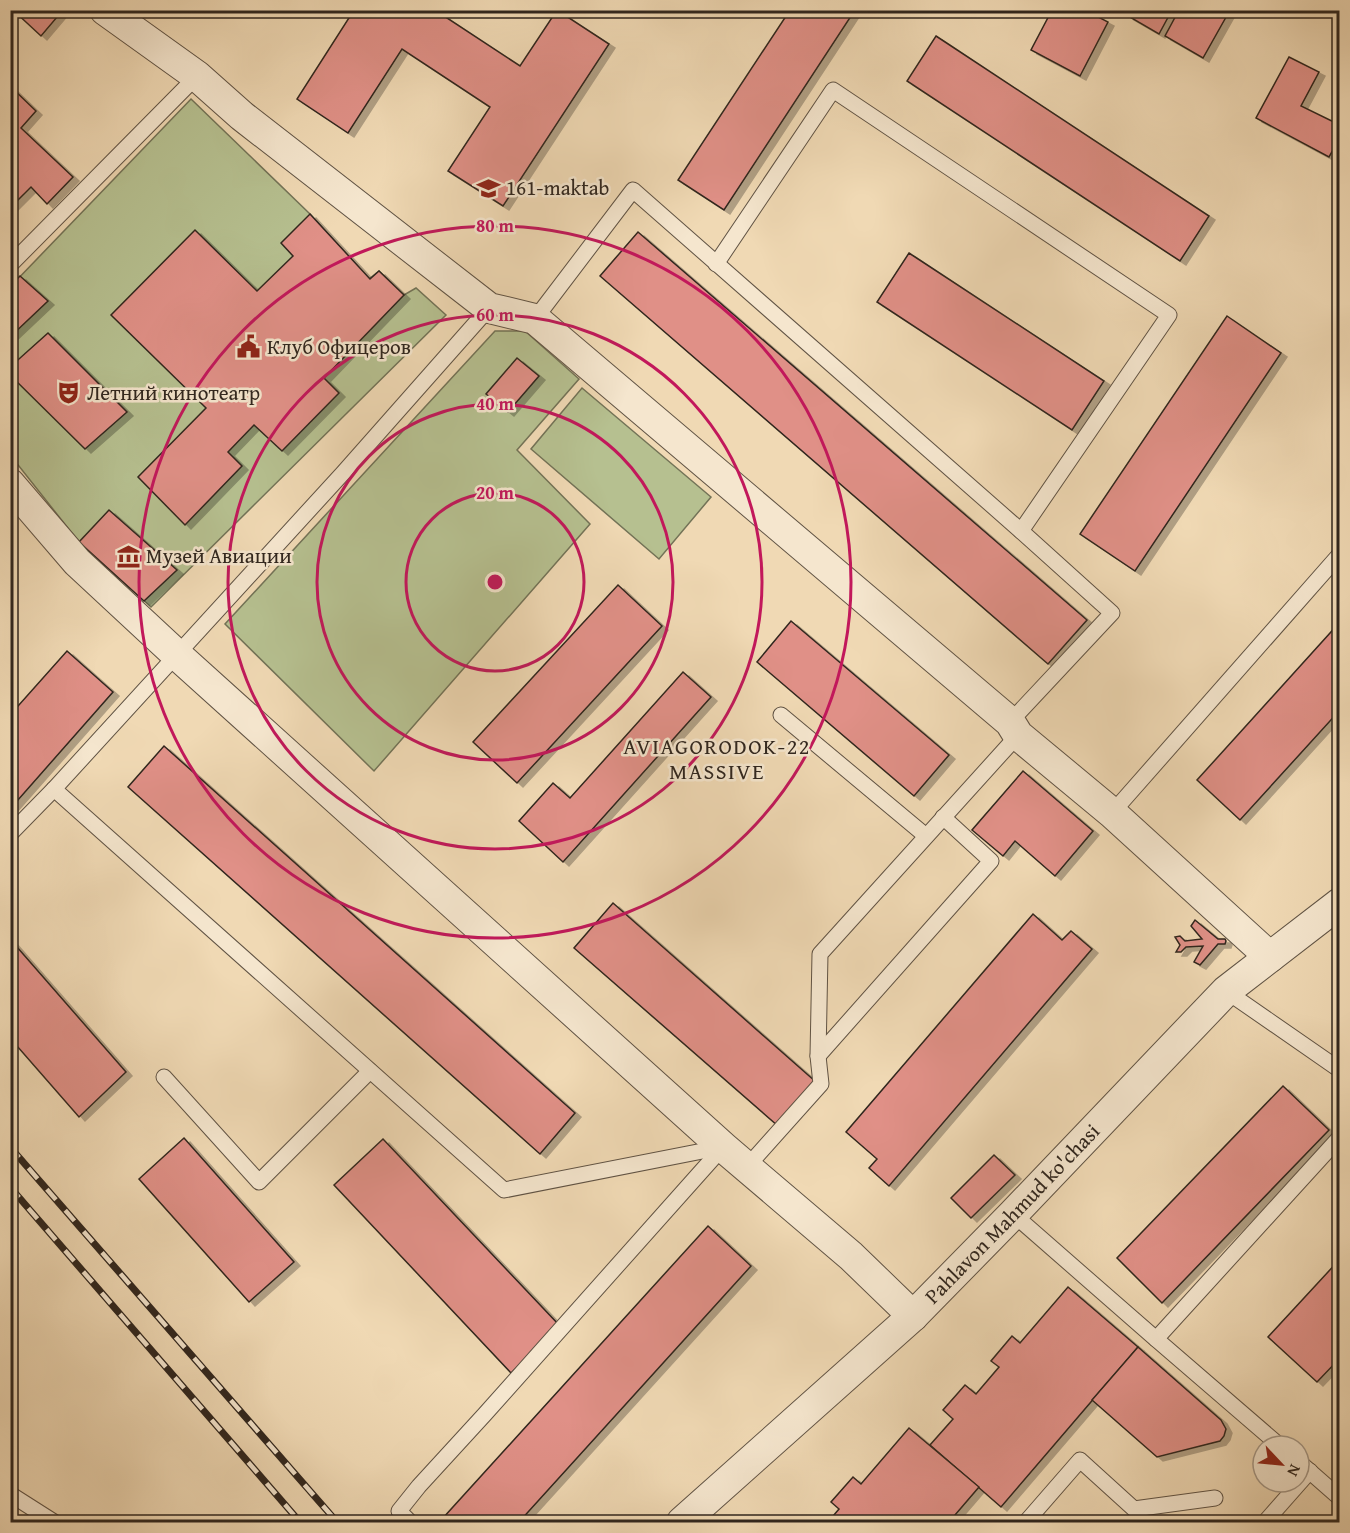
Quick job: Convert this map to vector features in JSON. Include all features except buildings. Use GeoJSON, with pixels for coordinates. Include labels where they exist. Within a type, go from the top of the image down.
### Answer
{"type":"FeatureCollection","features":[{"type":"Feature","properties":{"kind":"street"},"geometry":{"type":"LineString","coordinates":[[105,10],[197,76],[243,116],[489,308],[535,319],[1112,813],[1270,957]]}},
{"type":"Feature","properties":{"kind":"street"},"geometry":{"type":"LineString","coordinates":[[10,484],[77,562],[176,654],[746,1168],[852,1256],[913,1316]]}},
{"type":"Feature","properties":{"kind":"street","name":"Pahlavon Mahmud ko'chasi"},"geometry":{"type":"LineString","coordinates":[[682,1522],[913,1316],[1226,991],[1340,903]]}},
{"type":"Feature","properties":{"kind":"lane"},"geometry":{"type":"LineString","coordinates":[[10,265],[197,76]]}},
{"type":"Feature","properties":{"kind":"lane"},"geometry":{"type":"LineString","coordinates":[[716,264],[833,90],[1168,315],[1021,531]]}},
{"type":"Feature","properties":{"kind":"lane"},"geometry":{"type":"LineString","coordinates":[[535,319],[633,190],[1021,531],[1112,614],[1014,728],[943,817],[820,954],[818,1056],[821,1084],[746,1168]]}},
{"type":"Feature","properties":{"kind":"lane"},"geometry":{"type":"LineString","coordinates":[[10,834],[54,789],[343,473],[489,308]]}},
{"type":"Feature","properties":{"kind":"lane"},"geometry":{"type":"LineString","coordinates":[[1112,813],[1340,554]]}},
{"type":"Feature","properties":{"kind":"lane"},"geometry":{"type":"LineString","coordinates":[[781,715],[926,836]]}},
{"type":"Feature","properties":{"kind":"lane"},"geometry":{"type":"LineString","coordinates":[[54,789],[504,1190],[723,1147]]}},
{"type":"Feature","properties":{"kind":"lane"},"geometry":{"type":"LineString","coordinates":[[818,1056],[991,861],[943,817]]}},
{"type":"Feature","properties":{"kind":"lane"},"geometry":{"type":"LineString","coordinates":[[1226,991],[1340,1070]]}},
{"type":"Feature","properties":{"kind":"lane"},"geometry":{"type":"LineString","coordinates":[[164,1077],[259,1182],[370,1071]]}},
{"type":"Feature","properties":{"kind":"lane"},"geometry":{"type":"LineString","coordinates":[[1156,1339],[1340,1137]]}},
{"type":"Feature","properties":{"kind":"lane"},"geometry":{"type":"LineString","coordinates":[[410,1522],[399,1510],[419,1486],[486,1414],[723,1147]]}},
{"type":"Feature","properties":{"kind":"lane"},"geometry":{"type":"LineString","coordinates":[[1013,1214],[1266,1434]]}},
{"type":"Feature","properties":{"kind":"lane"},"geometry":{"type":"LineString","coordinates":[[1026,1522],[1080,1461],[1134,1509],[1215,1498]]}},
{"type":"Feature","properties":{"kind":"lane"},"geometry":{"type":"LineString","coordinates":[[1311,1473],[1340,1498]]}},
{"type":"Feature","properties":{"kind":"lane"},"geometry":{"type":"LineString","coordinates":[[10,1494],[54,1522]]}},
{"type":"Feature","properties":{"kind":"lane"},"geometry":{"type":"LineString","coordinates":[[1265,1522],[1285,1494]]}},
{"type":"Feature","properties":{"kind":"green space"},"geometry":{"type":"Polygon","coordinates":[[[191,99],[310,214],[369,279],[379,271],[404,295],[416,288],[446,315],[151,607],[79,542],[11,456],[11,286],[191,99]]]}},
{"type":"Feature","properties":{"kind":"green space"},"geometry":{"type":"Polygon","coordinates":[[[495,331],[525,331],[579,379],[517,450],[590,524],[374,771],[225,624],[495,331]]]}},
{"type":"Feature","properties":{"kind":"green space"},"geometry":{"type":"Polygon","coordinates":[[[582,388],[711,497],[659,559],[531,449],[582,388]]]}},
{"type":"Feature","properties":{"kind":"railway"},"geometry":{"type":"LineString","coordinates":[[10,1147],[337,1522]]}},
{"type":"Feature","properties":{"kind":"railway"},"geometry":{"type":"LineString","coordinates":[[10,1187],[300,1522]]}},
{"type":"Feature","properties":{"kind":"place","name":"161-maktab"},"geometry":{"type":"Point","coordinates":[488,188]}},
{"type":"Feature","properties":{"kind":"place","name":"Клуб Офицеров"},"geometry":{"type":"Point","coordinates":[249,347]}},
{"type":"Feature","properties":{"kind":"place","name":"Летний кинотеатр"},"geometry":{"type":"Point","coordinates":[69,393]}},
{"type":"Feature","properties":{"kind":"place","name":"Музей Авиации"},"geometry":{"type":"Point","coordinates":[128,556]}},
{"type":"Feature","properties":{"kind":"district","name":"AVIAGORODOK-22 MASSIVE"},"geometry":{"type":"Point","coordinates":[717,758]}}]}
